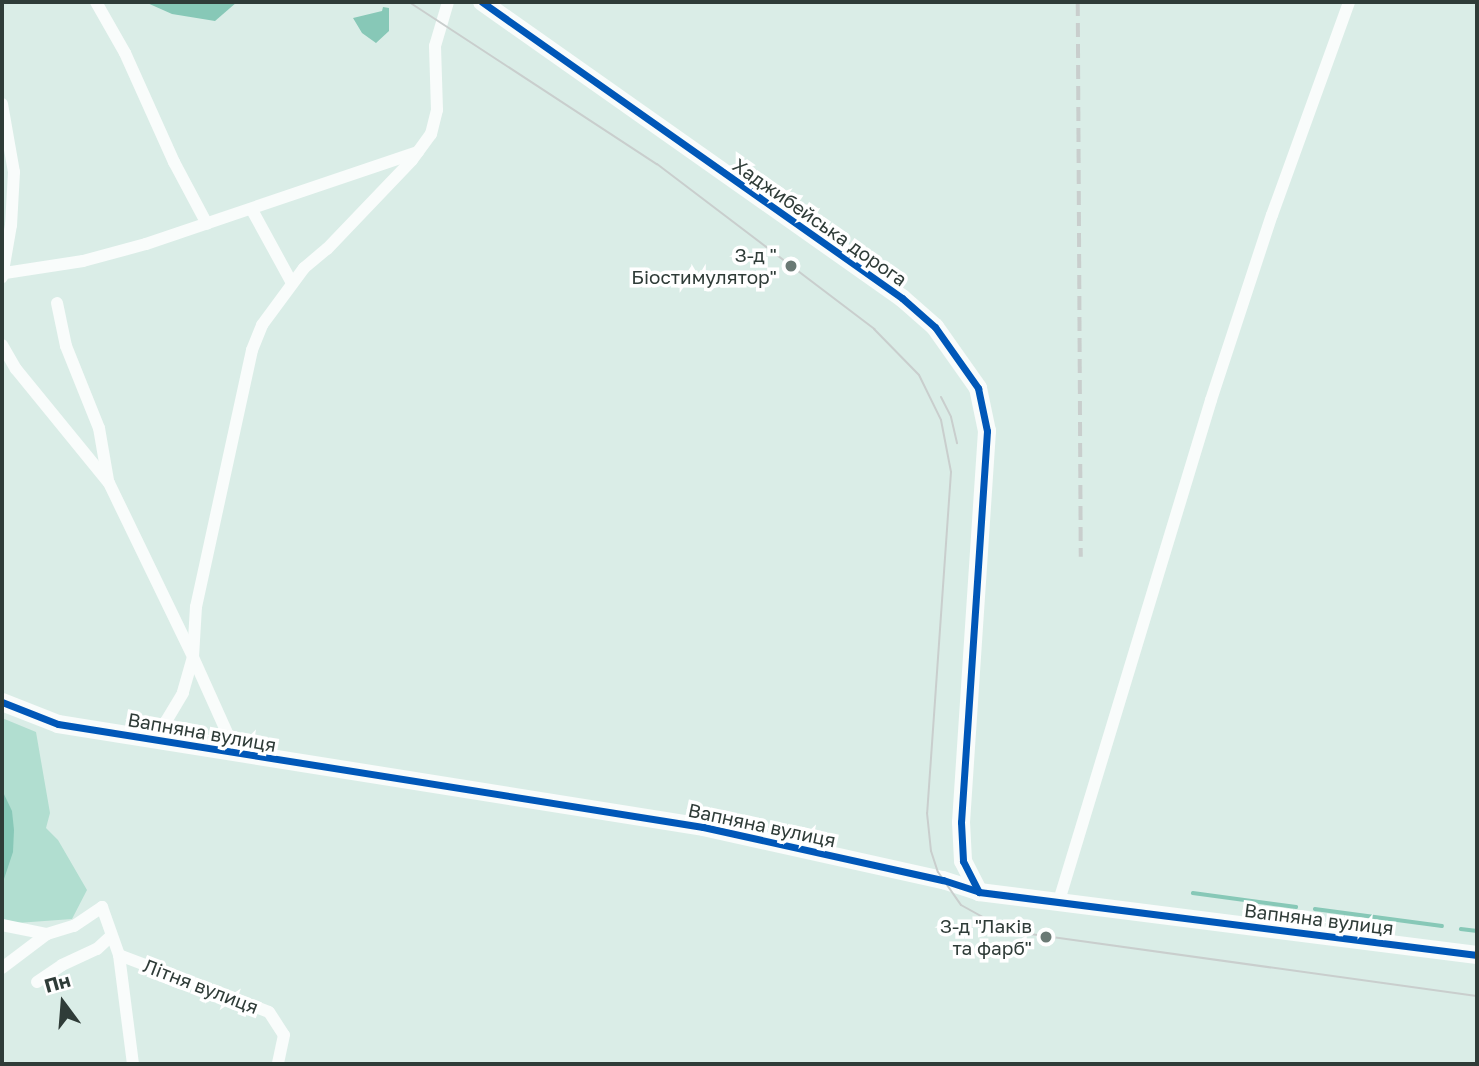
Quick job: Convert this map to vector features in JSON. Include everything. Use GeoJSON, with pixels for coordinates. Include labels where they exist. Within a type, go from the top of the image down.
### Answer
{"type":"FeatureCollection","features":[{"type":"Feature","properties":{"kind":"street"},"geometry":{"type":"LineString","coordinates":[[96,2],[125,53],[174,162],[207,224]]}},
{"type":"Feature","properties":{"kind":"street"},"geometry":{"type":"LineString","coordinates":[[149,739],[167,720],[183,693],[193,657],[196,607],[252,350],[262,325],[292,283],[418,152],[436,122],[435,46],[448,2]]}},
{"type":"Feature","properties":{"kind":"street","name":"Хаджибейська дорога"},"geometry":{"type":"LineString","coordinates":[[482,2],[902,298],[935,327],[978,388],[987,430],[961,822],[963,861],[979,892]]}},
{"type":"Feature","properties":{"kind":"street"},"geometry":{"type":"LineString","coordinates":[[1058,904],[1211,400],[1272,215],[1349,2]]}},
{"type":"Feature","properties":{"kind":"street"},"geometry":{"type":"LineString","coordinates":[[2,104],[14,172],[3,275],[83,261],[252,210],[418,152]]}},
{"type":"Feature","properties":{"kind":"street"},"geometry":{"type":"LineString","coordinates":[[252,210],[292,283]]}},
{"type":"Feature","properties":{"kind":"street"},"geometry":{"type":"LineString","coordinates":[[57,303],[66,346],[99,428],[109,483]]}},
{"type":"Feature","properties":{"kind":"street"},"geometry":{"type":"LineString","coordinates":[[2,345],[16,369],[109,483],[237,755]]}},
{"type":"Feature","properties":{"kind":"street","name":"Вапняна вулиця"},"geometry":{"type":"LineString","coordinates":[[2,702],[58,724],[237,755],[703,827],[943,880],[979,892],[1477,955]]}},
{"type":"Feature","properties":{"kind":"street"},"geometry":{"type":"LineString","coordinates":[[2,968],[47,934],[74,926],[102,907],[119,955],[133,1064]]}},
{"type":"Feature","properties":{"kind":"street"},"geometry":{"type":"LineString","coordinates":[[2,925],[47,934]]}},
{"type":"Feature","properties":{"kind":"street"},"geometry":{"type":"LineString","coordinates":[[37,982],[62,965],[97,949],[111,936]]}},
{"type":"Feature","properties":{"kind":"street","name":"Літня вулиця"},"geometry":{"type":"LineString","coordinates":[[119,955],[269,1012],[284,1035],[278,1064]]}},
{"type":"Feature","properties":{"kind":"street"},"geometry":{"type":"LineString","coordinates":[[2,961],[15,957]]}},
{"type":"Feature","properties":{"kind":"shaded area"},"geometry":{"type":"Polygon","coordinates":[[[145,2],[237,2],[215,21],[172,14],[145,2]]]}},
{"type":"Feature","properties":{"kind":"shaded area"},"geometry":{"type":"Polygon","coordinates":[[[383,7],[389,8],[389,31],[376,43],[362,33],[353,18],[382,11],[383,7]]]}},
{"type":"Feature","properties":{"kind":"shaded area"},"geometry":{"type":"Polygon","coordinates":[[[2,718],[36,732],[50,813],[46,828],[58,840],[87,890],[72,919],[17,923],[2,919],[2,718]]]}},
{"type":"Feature","properties":{"kind":"shaded area"},"geometry":{"type":"Polygon","coordinates":[[[2,790],[12,811],[14,830],[13,852],[2,885],[2,790]]]}},
{"type":"Feature","properties":{"kind":"waterway"},"geometry":{"type":"LineString","coordinates":[[1193,893],[1296,907]]}},
{"type":"Feature","properties":{"kind":"waterway"},"geometry":{"type":"LineString","coordinates":[[1315,909],[1442,926]]}},
{"type":"Feature","properties":{"kind":"waterway"},"geometry":{"type":"LineString","coordinates":[[1461,929],[1477,931]]}},
{"type":"Feature","properties":{"kind":"tram line"},"geometry":{"type":"LineString","coordinates":[[409,2],[657,164],[874,329],[919,375],[941,420],[951,472],[927,813],[931,851],[938,872],[961,905],[1008,931],[1477,996]]}},
{"type":"Feature","properties":{"kind":"tram line"},"geometry":{"type":"LineString","coordinates":[[941,397],[951,417],[957,443]]}},
{"type":"Feature","properties":{"kind":"railway"},"geometry":{"type":"LineString","coordinates":[[1078,2],[1081,557]]}},
{"type":"Feature","properties":{"kind":"cycle path"},"geometry":{"type":"LineString","coordinates":[[482,2],[902,298],[935,327],[978,388],[987,431],[961,822],[963,861],[979,892]]}},
{"type":"Feature","properties":{"kind":"cycle path"},"geometry":{"type":"LineString","coordinates":[[2,702],[58,724],[703,827],[943,880],[979,892],[1477,955]]}},
{"type":"Feature","properties":{"kind":"place","name":"З-д \" Біостимулятор\""},"geometry":{"type":"Point","coordinates":[791,266]}},
{"type":"Feature","properties":{"kind":"place","name":"З-д \"Лаків та фарб\""},"geometry":{"type":"Point","coordinates":[1046,937]}}]}
